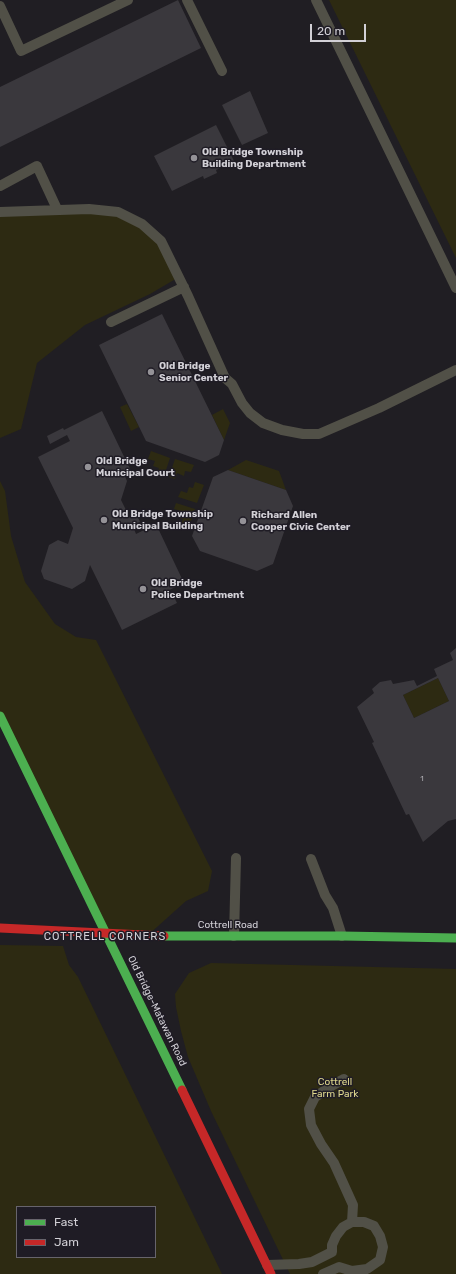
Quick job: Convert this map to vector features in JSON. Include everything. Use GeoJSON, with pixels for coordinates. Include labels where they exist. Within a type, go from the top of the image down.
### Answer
{"type":"FeatureCollection","features":[{"type":"Feature","properties":{"kind":"main road","name":"Old Bridge-Matawan Road"},"geometry":{"type":"LineString","coordinates":[[0,716],[107,933],[269,1270]]}},
{"type":"Feature","properties":{"kind":"main road","name":"Cottrell Road"},"geometry":{"type":"LineString","coordinates":[[0,928],[61,930],[147,936],[342,936],[456,938]]}},
{"type":"Feature","properties":{"kind":"lane"},"geometry":{"type":"LineString","coordinates":[[0,6],[21,51],[128,0]]}},
{"type":"Feature","properties":{"kind":"lane"},"geometry":{"type":"LineString","coordinates":[[187,0],[222,71]]}},
{"type":"Feature","properties":{"kind":"lane"},"geometry":{"type":"LineString","coordinates":[[316,0],[456,288]]}},
{"type":"Feature","properties":{"kind":"lane"},"geometry":{"type":"LineString","coordinates":[[0,186],[37,166],[57,209]]}},
{"type":"Feature","properties":{"kind":"lane"},"geometry":{"type":"LineString","coordinates":[[0,212],[89,209],[118,212],[142,224],[161,241],[184,287],[225,378],[232,384],[242,403],[250,413],[263,423],[282,430],[303,434],[319,434],[379,408],[456,370]]}},
{"type":"Feature","properties":{"kind":"lane"},"geometry":{"type":"LineString","coordinates":[[111,322],[184,287]]}},
{"type":"Feature","properties":{"kind":"lane"},"geometry":{"type":"LineString","coordinates":[[234,936],[236,858]]}},
{"type":"Feature","properties":{"kind":"lane"},"geometry":{"type":"LineString","coordinates":[[311,859],[325,895],[333,908],[342,936]]}},
{"type":"Feature","properties":{"kind":"lane"},"geometry":{"type":"LineString","coordinates":[[344,1079],[315,1098],[309,1109],[312,1125],[321,1144],[334,1163],[353,1205],[352,1222]]}},
{"type":"Feature","properties":{"kind":"lane"},"geometry":{"type":"LineString","coordinates":[[352,1222],[364,1222],[374,1226],[380,1236],[383,1247],[380,1260],[367,1268],[352,1271],[339,1266],[332,1252],[332,1245],[336,1236],[343,1227],[352,1222]]}},
{"type":"Feature","properties":{"kind":"lane"},"geometry":{"type":"LineString","coordinates":[[269,1270],[312,1262],[332,1252]]}},
{"type":"Feature","properties":{"kind":"lane"},"geometry":{"type":"LineString","coordinates":[[323,1274],[339,1266]]}},
{"type":"Feature","properties":{"kind":"green space"},"geometry":{"type":"Polygon","coordinates":[[[329,0],[456,0],[456,258],[329,0]]]}},
{"type":"Feature","properties":{"kind":"green space"},"geometry":{"type":"Polygon","coordinates":[[[0,212],[118,212],[161,241],[179,277],[150,294],[85,325],[37,363],[21,429],[0,438],[0,212]]]}},
{"type":"Feature","properties":{"kind":"green space"},"geometry":{"type":"Polygon","coordinates":[[[127,404],[139,427],[131,431],[120,407],[127,404]]]}},
{"type":"Feature","properties":{"kind":"green space"},"geometry":{"type":"Polygon","coordinates":[[[223,409],[230,423],[224,440],[212,415],[223,409]]]}},
{"type":"Feature","properties":{"kind":"green space"},"geometry":{"type":"Polygon","coordinates":[[[151,451],[170,458],[164,476],[157,474],[159,468],[153,466],[155,461],[148,459],[151,451]]]}},
{"type":"Feature","properties":{"kind":"green space"},"geometry":{"type":"Polygon","coordinates":[[[175,459],[194,465],[191,472],[185,471],[184,476],[177,473],[175,479],[169,477],[175,459]]]}},
{"type":"Feature","properties":{"kind":"green space"},"geometry":{"type":"Polygon","coordinates":[[[246,460],[279,471],[286,490],[228,470],[246,460]]]}},
{"type":"Feature","properties":{"kind":"green space"},"geometry":{"type":"Polygon","coordinates":[[[0,481],[5,491],[11,536],[25,582],[55,624],[76,637],[96,640],[212,871],[208,891],[186,901],[147,936],[107,933],[0,716],[0,481]]]}},
{"type":"Feature","properties":{"kind":"green space"},"geometry":{"type":"Polygon","coordinates":[[[195,482],[204,485],[197,503],[178,497],[181,491],[187,493],[189,487],[193,488],[195,482]]]}},
{"type":"Feature","properties":{"kind":"green space"},"geometry":{"type":"Polygon","coordinates":[[[176,503],[195,509],[189,527],[181,525],[183,519],[179,518],[181,511],[174,509],[176,503]]]}},
{"type":"Feature","properties":{"kind":"green space"},"geometry":{"type":"Polygon","coordinates":[[[438,678],[449,701],[414,718],[403,695],[438,678]]]}},
{"type":"Feature","properties":{"kind":"green space"},"geometry":{"type":"Polygon","coordinates":[[[0,945],[63,946],[69,965],[78,977],[222,1274],[0,1274],[0,945]]]}},
{"type":"Feature","properties":{"kind":"green space","name":"Cottrell Farm Park"},"geometry":{"type":"Polygon","coordinates":[[[211,963],[456,969],[456,1274],[290,1274],[211,1111],[188,1057],[181,1031],[175,994],[189,973],[211,963]]]}},
{"type":"Feature","properties":{"kind":"building"},"geometry":{"type":"Polygon","coordinates":[[[178,0],[201,48],[0,147],[0,87],[178,0]]]}},
{"type":"Feature","properties":{"kind":"building"},"geometry":{"type":"Polygon","coordinates":[[[250,91],[268,133],[242,145],[222,105],[250,91]]]}},
{"type":"Feature","properties":{"kind":"building","name":"Old Bridge Township Building Department"},"geometry":{"type":"Polygon","coordinates":[[[216,125],[234,161],[216,170],[217,173],[204,179],[203,176],[172,191],[154,156],[216,125]]]}},
{"type":"Feature","properties":{"kind":"building","name":"Old Bridge Senior Center"},"geometry":{"type":"Polygon","coordinates":[[[162,314],[224,440],[219,455],[205,462],[146,441],[99,345],[162,314]]]}},
{"type":"Feature","properties":{"kind":"building","name":"Old Bridge Township Municipal Building"},"geometry":{"type":"Polygon","coordinates":[[[102,411],[131,471],[124,474],[127,481],[121,500],[130,518],[137,515],[140,522],[133,526],[136,534],[156,524],[184,583],[163,593],[166,599],[173,595],[177,603],[122,630],[90,565],[85,581],[72,589],[44,579],[41,571],[49,545],[58,540],[68,544],[73,528],[38,457],[70,441],[67,435],[50,444],[47,436],[63,428],[64,430],[102,411]]]}},
{"type":"Feature","properties":{"kind":"building","name":"Richard Allen Cooper Civic Center"},"geometry":{"type":"Polygon","coordinates":[[[228,470],[286,490],[293,506],[273,564],[257,571],[200,551],[192,536],[213,477],[228,470]]]}},
{"type":"Feature","properties":{"kind":"building"},"geometry":{"type":"Polygon","coordinates":[[[456,648],[456,819],[448,821],[423,842],[409,814],[406,815],[372,743],[374,742],[357,707],[374,693],[372,689],[380,682],[391,680],[393,684],[414,680],[417,686],[437,676],[434,669],[453,660],[450,653],[456,648]],[[438,678],[403,695],[414,718],[449,701],[438,678]]]}},
{"type":"Feature","properties":{"kind":"traffic: fast"},"geometry":{"type":"LineString","coordinates":[[0,716],[182,1090]]}},
{"type":"Feature","properties":{"kind":"traffic: fast"},"geometry":{"type":"LineString","coordinates":[[164,936],[342,936],[456,938]]}},
{"type":"Feature","properties":{"kind":"traffic: jam"},"geometry":{"type":"LineString","coordinates":[[0,928],[164,936]]}},
{"type":"Feature","properties":{"kind":"traffic: jam"},"geometry":{"type":"LineString","coordinates":[[182,1090],[271,1274]]}},
{"type":"Feature","properties":{"kind":"place","name":"Old Bridge Township Building Department"},"geometry":{"type":"Point","coordinates":[194,158]}},
{"type":"Feature","properties":{"kind":"place","name":"Old Bridge Senior Center"},"geometry":{"type":"Point","coordinates":[151,372]}},
{"type":"Feature","properties":{"kind":"place","name":"Old Bridge Municipal Court"},"geometry":{"type":"Point","coordinates":[88,467]}},
{"type":"Feature","properties":{"kind":"place","name":"Old Bridge Township Municipal Building"},"geometry":{"type":"Point","coordinates":[104,520]}},
{"type":"Feature","properties":{"kind":"place","name":"Richard Allen Cooper Civic Center"},"geometry":{"type":"Point","coordinates":[243,521]}},
{"type":"Feature","properties":{"kind":"place","name":"Old Bridge Police Department"},"geometry":{"type":"Point","coordinates":[143,589]}},
{"type":"Feature","properties":{"kind":"district","name":"COTTRELL CORNERS"},"geometry":{"type":"Point","coordinates":[105,937]}}]}
